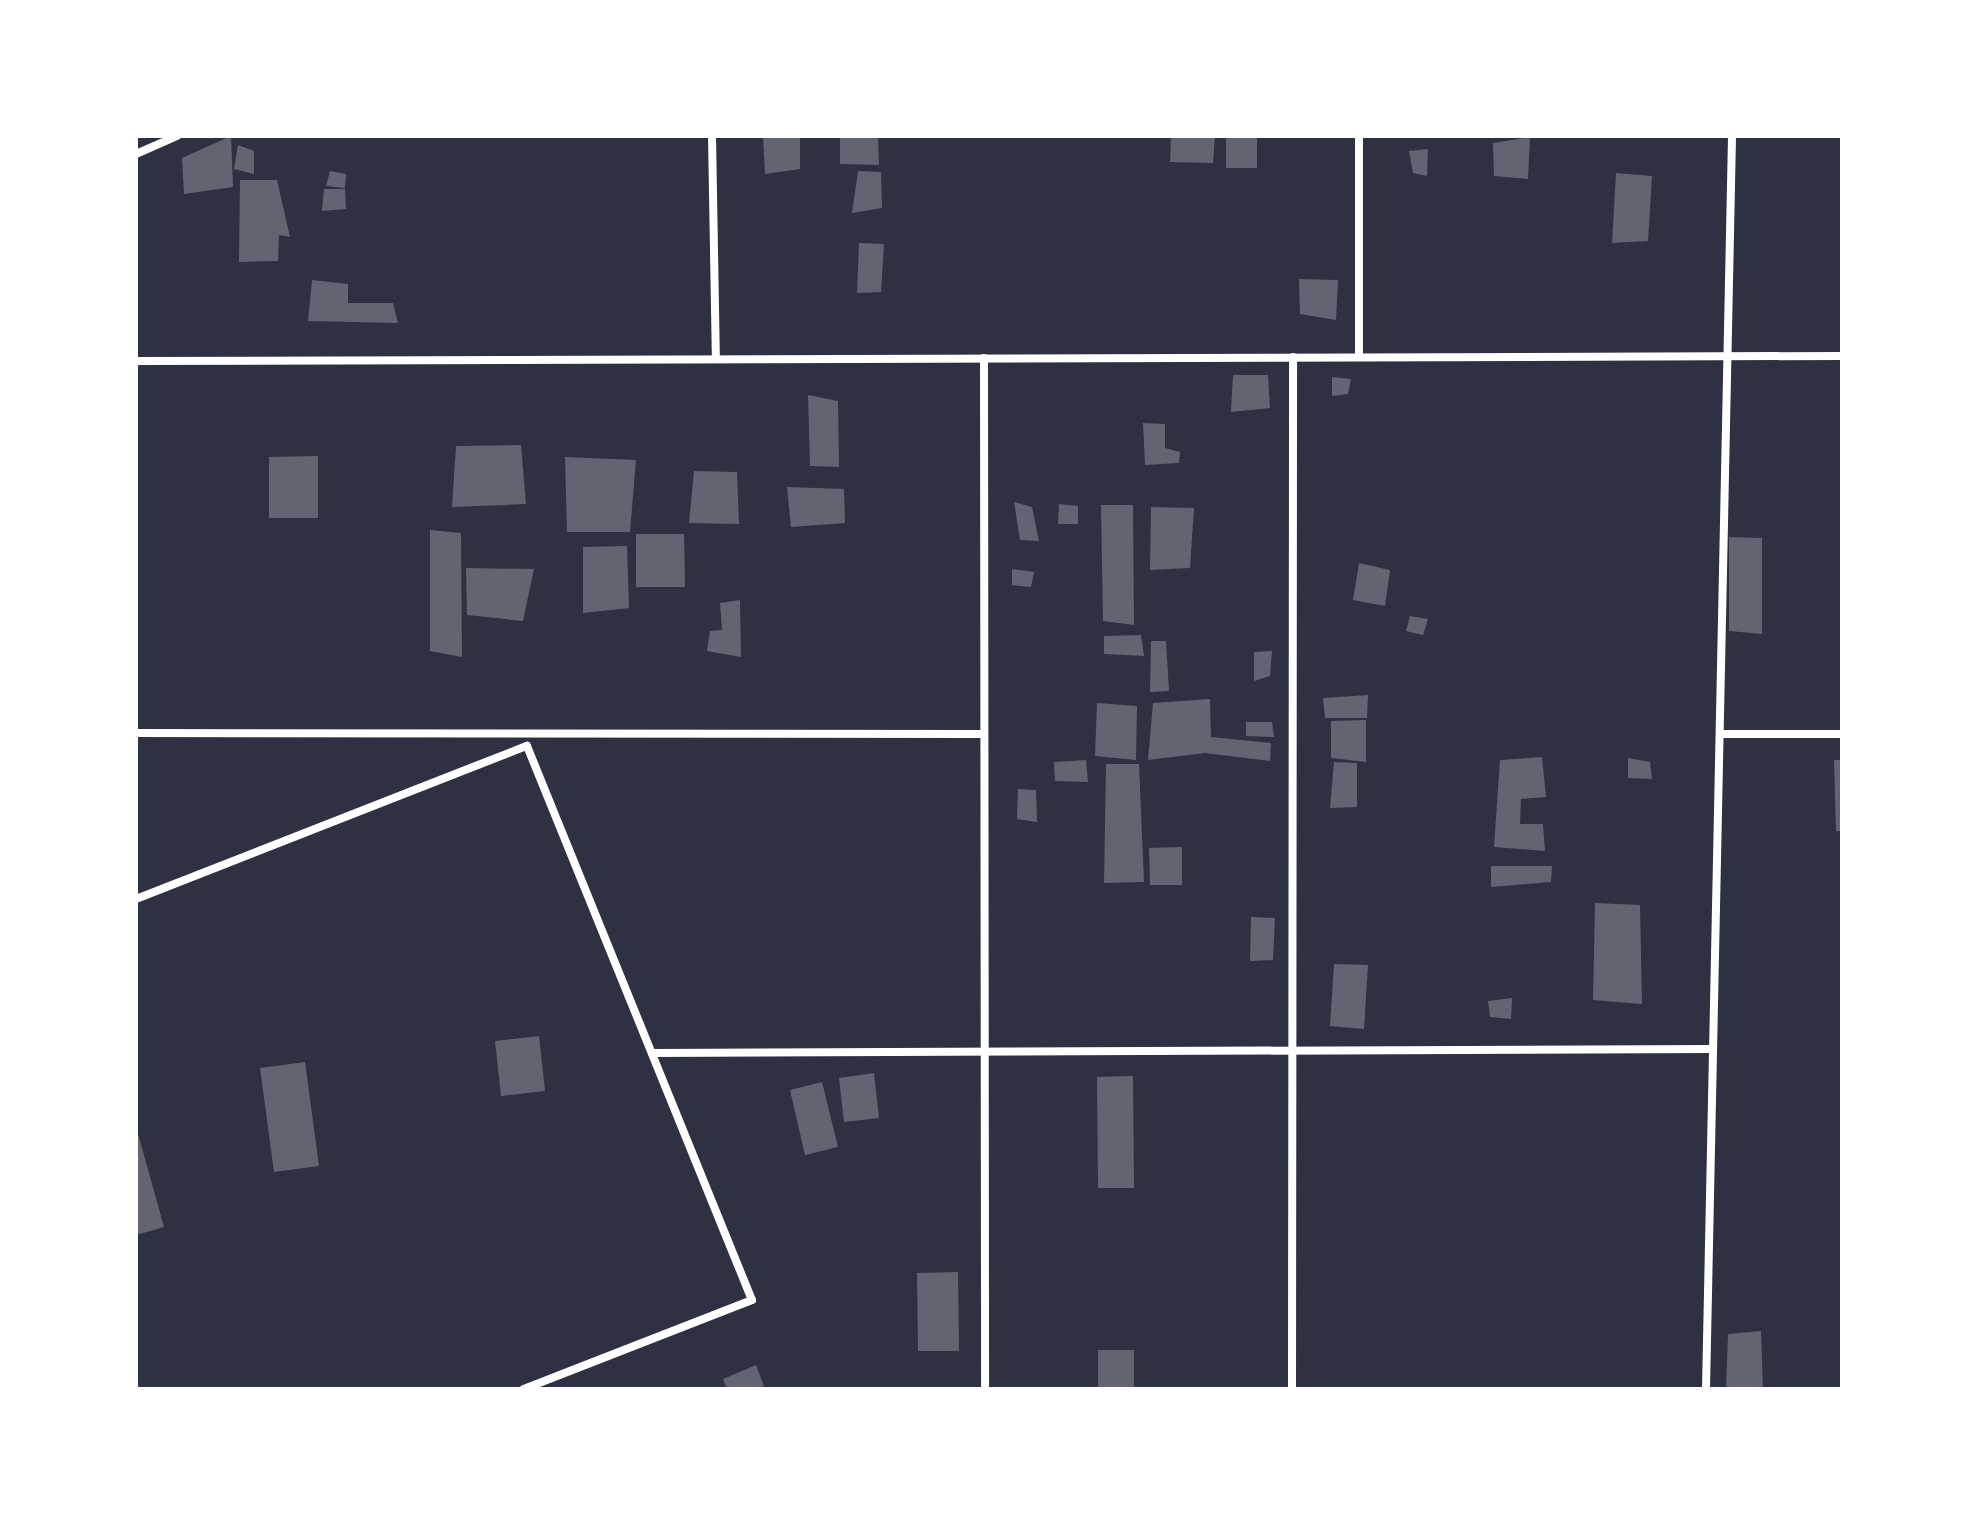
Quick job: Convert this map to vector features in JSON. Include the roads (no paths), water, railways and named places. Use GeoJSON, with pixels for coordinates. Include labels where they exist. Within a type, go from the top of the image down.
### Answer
{"type":"FeatureCollection","features":[{"type":"Feature","properties":{"kind":"street"},"geometry":{"type":"LineString","coordinates":[[136,154],[177,136]]}},
{"type":"Feature","properties":{"kind":"street"},"geometry":{"type":"LineString","coordinates":[[712,136],[716,359]]}},
{"type":"Feature","properties":{"kind":"street"},"geometry":{"type":"LineString","coordinates":[[1359,136],[1359,356]]}},
{"type":"Feature","properties":{"kind":"street"},"geometry":{"type":"LineString","coordinates":[[1706,1389],[1732,136]]}},
{"type":"Feature","properties":{"kind":"street"},"geometry":{"type":"LineString","coordinates":[[136,361],[1842,356]]}},
{"type":"Feature","properties":{"kind":"street"},"geometry":{"type":"LineString","coordinates":[[1292,1389],[1293,357]]}},
{"type":"Feature","properties":{"kind":"street"},"geometry":{"type":"LineString","coordinates":[[984,358],[985,1389]]}},
{"type":"Feature","properties":{"kind":"street"},"geometry":{"type":"LineString","coordinates":[[136,733],[984,734]]}},
{"type":"Feature","properties":{"kind":"street"},"geometry":{"type":"LineString","coordinates":[[1720,734],[1842,734]]}},
{"type":"Feature","properties":{"kind":"street"},"geometry":{"type":"LineString","coordinates":[[136,899],[527,746],[752,1300],[524,1389]]}},
{"type":"Feature","properties":{"kind":"street"},"geometry":{"type":"LineString","coordinates":[[652,1053],[1713,1049]]}}]}
